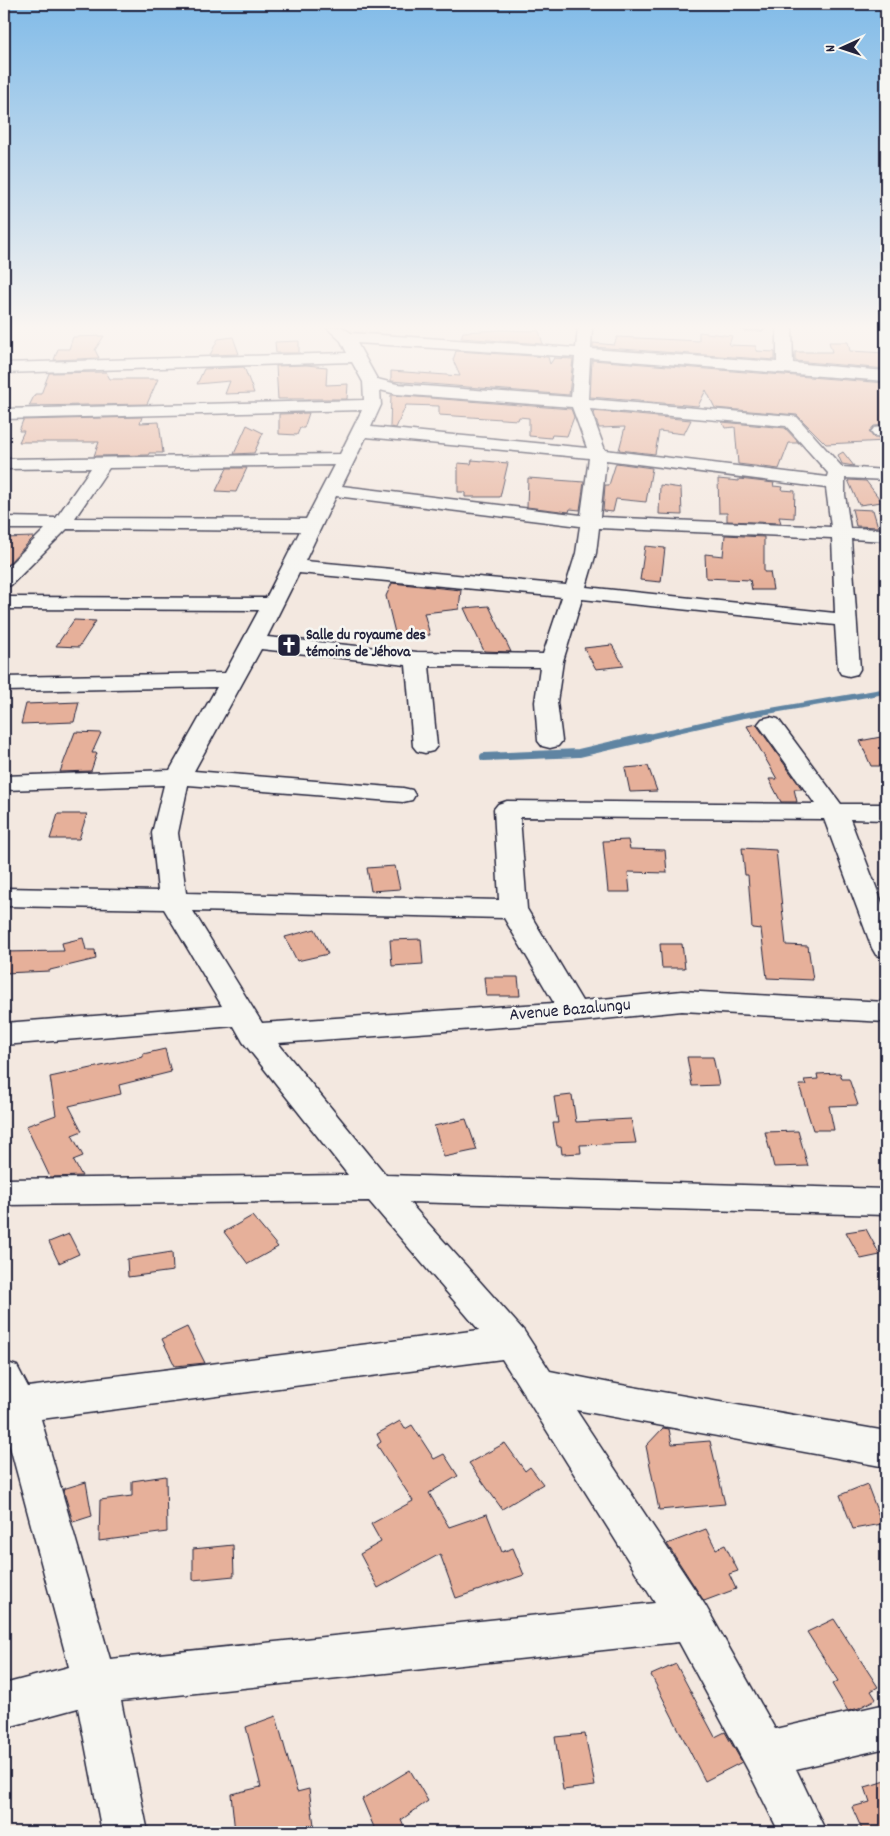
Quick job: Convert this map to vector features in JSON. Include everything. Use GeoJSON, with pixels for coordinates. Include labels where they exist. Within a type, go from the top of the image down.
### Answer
{"type":"FeatureCollection","features":[{"type":"Feature","properties":{"kind":"street"},"geometry":{"type":"LineString","coordinates":[[4,414],[48,415],[105,413]]}},
{"type":"Feature","properties":{"kind":"street"},"geometry":{"type":"LineString","coordinates":[[352,413],[347,459],[254,642],[178,777],[165,832],[173,900],[248,1025],[377,1188],[511,1342],[690,1620],[764,1754],[803,1832]]}},
{"type":"Feature","properties":{"kind":"street"},"geometry":{"type":"LineString","coordinates":[[475,413],[598,454],[835,478],[886,475]]}},
{"type":"Feature","properties":{"kind":"street"},"geometry":{"type":"LineString","coordinates":[[550,741],[546,702],[552,661],[586,553],[598,454],[583,413]]}},
{"type":"Feature","properties":{"kind":"street"},"geometry":{"type":"LineString","coordinates":[[687,413],[791,422],[835,478],[841,534],[844,620],[849,669]]}},
{"type":"Feature","properties":{"kind":"street"},"geometry":{"type":"LineString","coordinates":[[4,464],[347,459]]}},
{"type":"Feature","properties":{"kind":"street"},"geometry":{"type":"LineString","coordinates":[[4,581],[63,522],[104,462]]}},
{"type":"Feature","properties":{"kind":"street"},"geometry":{"type":"LineString","coordinates":[[330,490],[591,522],[886,535]]}},
{"type":"Feature","properties":{"kind":"street"},"geometry":{"type":"LineString","coordinates":[[4,523],[313,525]]}},
{"type":"Feature","properties":{"kind":"street"},"geometry":{"type":"LineString","coordinates":[[291,566],[574,592],[844,620]]}},
{"type":"Feature","properties":{"kind":"street"},"geometry":{"type":"LineString","coordinates":[[4,603],[273,604]]}},
{"type":"Feature","properties":{"kind":"street"},"geometry":{"type":"LineString","coordinates":[[254,642],[417,659],[552,661]]}},
{"type":"Feature","properties":{"kind":"street"},"geometry":{"type":"LineString","coordinates":[[417,659],[425,746]]}},
{"type":"Feature","properties":{"kind":"street"},"geometry":{"type":"LineString","coordinates":[[4,684],[232,680]]}},
{"type":"Feature","properties":{"kind":"street"},"geometry":{"type":"LineString","coordinates":[[770,724],[834,812],[886,948]]}},
{"type":"Feature","properties":{"kind":"street"},"geometry":{"type":"LineString","coordinates":[[4,783],[178,777],[404,795]]}},
{"type":"Feature","properties":{"kind":"street"},"geometry":{"type":"LineString","coordinates":[[574,1012],[513,909],[507,809],[886,812]]}},
{"type":"Feature","properties":{"kind":"street"},"geometry":{"type":"LineString","coordinates":[[4,897],[513,909]]}},
{"type":"Feature","properties":{"kind":"street","name":"Avenue Bazalungu"},"geometry":{"type":"LineString","coordinates":[[4,1034],[574,1012],[682,1001],[886,1012]]}},
{"type":"Feature","properties":{"kind":"street"},"geometry":{"type":"LineString","coordinates":[[4,1192],[377,1188],[886,1202]]}},
{"type":"Feature","properties":{"kind":"street"},"geometry":{"type":"LineString","coordinates":[[125,1832],[95,1682],[8,1396],[511,1342]]}},
{"type":"Feature","properties":{"kind":"street"},"geometry":{"type":"LineString","coordinates":[[538,1385],[610,1400],[886,1449]]}},
{"type":"Feature","properties":{"kind":"street"},"geometry":{"type":"LineString","coordinates":[[4,1706],[95,1682],[690,1620]]}},
{"type":"Feature","properties":{"kind":"street"},"geometry":{"type":"LineString","coordinates":[[764,1754],[886,1726]]}},
{"type":"Feature","properties":{"kind":"building"},"geometry":{"type":"Polygon","coordinates":[[[309,413],[304,428],[300,428],[297,435],[279,434],[279,414],[309,413]]]}},
{"type":"Feature","properties":{"kind":"building"},"geometry":{"type":"Polygon","coordinates":[[[390,413],[403,413],[396,428],[390,427],[390,413]]]}},
{"type":"Feature","properties":{"kind":"building"},"geometry":{"type":"Polygon","coordinates":[[[439,413],[572,413],[574,417],[567,436],[552,435],[551,438],[529,436],[529,418],[519,417],[518,420],[439,415],[439,413]]]}},
{"type":"Feature","properties":{"kind":"building"},"geometry":{"type":"Polygon","coordinates":[[[594,413],[691,420],[684,434],[659,431],[655,454],[619,450],[625,427],[599,428],[594,413]]]}},
{"type":"Feature","properties":{"kind":"building"},"geometry":{"type":"Polygon","coordinates":[[[770,413],[886,413],[886,425],[874,426],[869,432],[874,438],[886,439],[886,441],[826,444],[797,415],[770,413]]]}},
{"type":"Feature","properties":{"kind":"building"},"geometry":{"type":"Polygon","coordinates":[[[142,417],[140,423],[159,422],[163,453],[94,456],[99,442],[19,442],[24,431],[19,431],[23,420],[142,417]]]}},
{"type":"Feature","properties":{"kind":"building"},"geometry":{"type":"Polygon","coordinates":[[[722,422],[785,428],[799,443],[789,443],[779,469],[738,464],[735,427],[725,428],[722,422]]]}},
{"type":"Feature","properties":{"kind":"building"},"geometry":{"type":"Polygon","coordinates":[[[247,425],[263,433],[254,453],[234,454],[247,425]]]}},
{"type":"Feature","properties":{"kind":"building"},"geometry":{"type":"Polygon","coordinates":[[[843,452],[854,466],[842,464],[838,455],[843,452]]]}},
{"type":"Feature","properties":{"kind":"building"},"geometry":{"type":"Polygon","coordinates":[[[472,460],[508,463],[500,497],[465,497],[465,492],[458,492],[458,463],[471,464],[472,460]]]}},
{"type":"Feature","properties":{"kind":"building"},"geometry":{"type":"Polygon","coordinates":[[[616,463],[652,468],[646,502],[616,499],[613,512],[603,511],[605,485],[609,485],[616,463]]]}},
{"type":"Feature","properties":{"kind":"building"},"geometry":{"type":"Polygon","coordinates":[[[227,468],[247,468],[236,492],[216,491],[227,468]]]}},
{"type":"Feature","properties":{"kind":"building"},"geometry":{"type":"Polygon","coordinates":[[[528,478],[584,482],[580,510],[570,509],[569,512],[527,507],[528,478]]]}},
{"type":"Feature","properties":{"kind":"building"},"geometry":{"type":"Polygon","coordinates":[[[718,479],[774,483],[773,486],[783,487],[782,490],[795,491],[794,518],[779,517],[781,523],[727,521],[727,513],[719,513],[718,479]]]}},
{"type":"Feature","properties":{"kind":"building"},"geometry":{"type":"Polygon","coordinates":[[[848,480],[866,481],[882,502],[859,505],[848,480]]]}},
{"type":"Feature","properties":{"kind":"building"},"geometry":{"type":"Polygon","coordinates":[[[660,485],[681,488],[682,515],[659,514],[660,485]]]}},
{"type":"Feature","properties":{"kind":"building"},"geometry":{"type":"Polygon","coordinates":[[[852,509],[873,510],[878,527],[856,526],[852,509]]]}},
{"type":"Feature","properties":{"kind":"building"},"geometry":{"type":"Polygon","coordinates":[[[725,535],[764,537],[764,572],[770,572],[773,590],[752,590],[750,580],[706,578],[705,554],[723,556],[725,535]]]}},
{"type":"Feature","properties":{"kind":"building"},"geometry":{"type":"Polygon","coordinates":[[[34,537],[4,568],[4,538],[34,537]]]}},
{"type":"Feature","properties":{"kind":"building"},"geometry":{"type":"Polygon","coordinates":[[[645,546],[665,548],[661,582],[640,580],[645,546]]]}},
{"type":"Feature","properties":{"kind":"building"},"geometry":{"type":"Polygon","coordinates":[[[392,583],[461,590],[459,609],[424,613],[430,635],[396,637],[386,596],[392,583]]]}},
{"type":"Feature","properties":{"kind":"building"},"geometry":{"type":"Polygon","coordinates":[[[489,606],[511,652],[484,651],[464,608],[489,606]]]}},
{"type":"Feature","properties":{"kind":"building"},"geometry":{"type":"Polygon","coordinates":[[[74,620],[96,621],[79,647],[56,646],[74,620]]]}},
{"type":"Feature","properties":{"kind":"building"},"geometry":{"type":"Polygon","coordinates":[[[612,645],[624,666],[596,669],[584,648],[612,645]]]}},
{"type":"Feature","properties":{"kind":"building"},"geometry":{"type":"Polygon","coordinates":[[[79,702],[74,722],[21,724],[26,704],[79,702]]]}},
{"type":"Feature","properties":{"kind":"building"},"geometry":{"type":"Polygon","coordinates":[[[756,724],[802,789],[794,789],[797,802],[781,802],[769,779],[777,779],[747,726],[756,724]]]}},
{"type":"Feature","properties":{"kind":"building"},"geometry":{"type":"Polygon","coordinates":[[[75,732],[101,733],[92,753],[97,753],[91,771],[60,772],[75,732]]]}},
{"type":"Feature","properties":{"kind":"building"},"geometry":{"type":"Polygon","coordinates":[[[886,736],[886,766],[871,766],[860,741],[886,736]]]}},
{"type":"Feature","properties":{"kind":"building"},"geometry":{"type":"Polygon","coordinates":[[[648,766],[657,791],[630,792],[625,768],[648,766]]]}},
{"type":"Feature","properties":{"kind":"building"},"geometry":{"type":"Polygon","coordinates":[[[58,814],[87,814],[79,839],[50,839],[58,814]]]}},
{"type":"Feature","properties":{"kind":"building"},"geometry":{"type":"Polygon","coordinates":[[[628,840],[630,849],[665,850],[667,873],[628,872],[630,892],[608,892],[603,841],[628,840]]]}},
{"type":"Feature","properties":{"kind":"building"},"geometry":{"type":"Polygon","coordinates":[[[742,848],[776,850],[786,945],[808,946],[813,980],[767,978],[761,929],[752,928],[748,875],[745,875],[742,848]]]}},
{"type":"Feature","properties":{"kind":"building"},"geometry":{"type":"Polygon","coordinates":[[[395,866],[400,889],[371,891],[367,868],[395,866]]]}},
{"type":"Feature","properties":{"kind":"building"},"geometry":{"type":"Polygon","coordinates":[[[315,929],[328,954],[297,961],[285,937],[315,929]]]}},
{"type":"Feature","properties":{"kind":"building"},"geometry":{"type":"Polygon","coordinates":[[[83,938],[86,950],[95,950],[96,959],[50,971],[4,973],[4,952],[64,951],[62,943],[83,938]]]}},
{"type":"Feature","properties":{"kind":"building"},"geometry":{"type":"Polygon","coordinates":[[[421,939],[423,964],[392,966],[390,940],[421,939]]]}},
{"type":"Feature","properties":{"kind":"building"},"geometry":{"type":"Polygon","coordinates":[[[660,944],[682,944],[685,968],[662,968],[660,944]]]}},
{"type":"Feature","properties":{"kind":"building"},"geometry":{"type":"Polygon","coordinates":[[[484,977],[518,977],[520,996],[486,996],[484,977]]]}},
{"type":"Feature","properties":{"kind":"building"},"geometry":{"type":"Polygon","coordinates":[[[165,1049],[171,1072],[119,1085],[121,1094],[69,1106],[82,1131],[72,1135],[83,1156],[73,1160],[82,1176],[50,1177],[26,1126],[56,1115],[50,1077],[143,1057],[143,1054],[165,1049]]]}},
{"type":"Feature","properties":{"kind":"building"},"geometry":{"type":"Polygon","coordinates":[[[687,1057],[713,1057],[719,1085],[692,1086],[687,1057]]]}},
{"type":"Feature","properties":{"kind":"building"},"geometry":{"type":"Polygon","coordinates":[[[840,1073],[842,1079],[849,1079],[858,1105],[829,1106],[834,1130],[813,1130],[799,1085],[806,1085],[804,1080],[818,1079],[817,1074],[840,1073]]]}},
{"type":"Feature","properties":{"kind":"building"},"geometry":{"type":"Polygon","coordinates":[[[572,1095],[576,1122],[631,1119],[636,1143],[580,1145],[581,1153],[562,1154],[561,1146],[557,1146],[553,1123],[558,1123],[554,1097],[572,1095]]]}},
{"type":"Feature","properties":{"kind":"building"},"geometry":{"type":"Polygon","coordinates":[[[466,1119],[477,1150],[444,1157],[434,1126],[466,1119]]]}},
{"type":"Feature","properties":{"kind":"building"},"geometry":{"type":"Polygon","coordinates":[[[798,1131],[808,1166],[774,1167],[765,1132],[798,1131]]]}},
{"type":"Feature","properties":{"kind":"building"},"geometry":{"type":"Polygon","coordinates":[[[252,1216],[278,1247],[248,1264],[224,1232],[252,1216]]]}},
{"type":"Feature","properties":{"kind":"building"},"geometry":{"type":"Polygon","coordinates":[[[866,1229],[880,1255],[861,1259],[846,1232],[866,1229]]]}},
{"type":"Feature","properties":{"kind":"building"},"geometry":{"type":"Polygon","coordinates":[[[69,1234],[79,1254],[59,1263],[49,1242],[69,1234]]]}},
{"type":"Feature","properties":{"kind":"building"},"geometry":{"type":"Polygon","coordinates":[[[172,1252],[173,1271],[128,1277],[127,1259],[172,1252]]]}},
{"type":"Feature","properties":{"kind":"building"},"geometry":{"type":"Polygon","coordinates":[[[187,1327],[205,1363],[175,1366],[162,1339],[187,1327]]]}},
{"type":"Feature","properties":{"kind":"building"},"geometry":{"type":"Polygon","coordinates":[[[400,1421],[405,1429],[412,1425],[434,1459],[444,1454],[458,1476],[429,1493],[449,1527],[487,1514],[502,1552],[513,1548],[524,1575],[456,1598],[440,1554],[378,1588],[360,1554],[381,1542],[371,1524],[413,1501],[377,1445],[381,1442],[377,1434],[400,1421]]]}},
{"type":"Feature","properties":{"kind":"building"},"geometry":{"type":"Polygon","coordinates":[[[663,1428],[669,1429],[672,1444],[710,1441],[725,1504],[659,1510],[646,1446],[663,1428]]]}},
{"type":"Feature","properties":{"kind":"building"},"geometry":{"type":"Polygon","coordinates":[[[505,1443],[525,1471],[530,1467],[543,1484],[502,1509],[469,1463],[505,1443]]]}},
{"type":"Feature","properties":{"kind":"building"},"geometry":{"type":"Polygon","coordinates":[[[166,1476],[167,1532],[99,1541],[100,1500],[132,1496],[132,1481],[166,1476]]]}},
{"type":"Feature","properties":{"kind":"building"},"geometry":{"type":"Polygon","coordinates":[[[86,1482],[92,1516],[73,1522],[63,1489],[86,1482]]]}},
{"type":"Feature","properties":{"kind":"building"},"geometry":{"type":"Polygon","coordinates":[[[867,1484],[882,1524],[853,1529],[840,1495],[867,1484]]]}},
{"type":"Feature","properties":{"kind":"building"},"geometry":{"type":"Polygon","coordinates":[[[706,1529],[716,1549],[725,1545],[738,1571],[729,1574],[736,1589],[704,1601],[667,1544],[706,1529]]]}},
{"type":"Feature","properties":{"kind":"building"},"geometry":{"type":"Polygon","coordinates":[[[233,1545],[234,1576],[193,1580],[193,1549],[233,1545]]]}},
{"type":"Feature","properties":{"kind":"building"},"geometry":{"type":"Polygon","coordinates":[[[834,1619],[878,1687],[871,1691],[876,1699],[859,1708],[848,1711],[832,1684],[838,1681],[807,1632],[834,1619]]]}},
{"type":"Feature","properties":{"kind":"building"},"geometry":{"type":"Polygon","coordinates":[[[676,1664],[715,1737],[725,1732],[742,1762],[705,1781],[651,1675],[676,1664]]]}},
{"type":"Feature","properties":{"kind":"building"},"geometry":{"type":"Polygon","coordinates":[[[276,1716],[297,1792],[309,1789],[315,1832],[235,1832],[231,1794],[261,1787],[246,1727],[276,1716]]]}},
{"type":"Feature","properties":{"kind":"building"},"geometry":{"type":"Polygon","coordinates":[[[585,1734],[595,1786],[563,1790],[555,1737],[585,1734]]]}},
{"type":"Feature","properties":{"kind":"building"},"geometry":{"type":"Polygon","coordinates":[[[410,1770],[428,1801],[401,1820],[406,1832],[376,1832],[362,1799],[410,1770]]]}},
{"type":"Feature","properties":{"kind":"building"},"geometry":{"type":"Polygon","coordinates":[[[886,1781],[886,1832],[863,1832],[852,1807],[870,1802],[865,1787],[886,1781]]]}},
{"type":"Feature","properties":{"kind":"waterway"},"geometry":{"type":"LineString","coordinates":[[643,738],[740,716],[886,691]]}},
{"type":"Feature","properties":{"kind":"waterway"},"geometry":{"type":"LineString","coordinates":[[484,757],[579,753],[648,737]]}},
{"type":"Feature","properties":{"kind":"place","name":"Salle du royaume des témoins de Jéhova"},"geometry":{"type":"Point","coordinates":[289,645]}}]}
